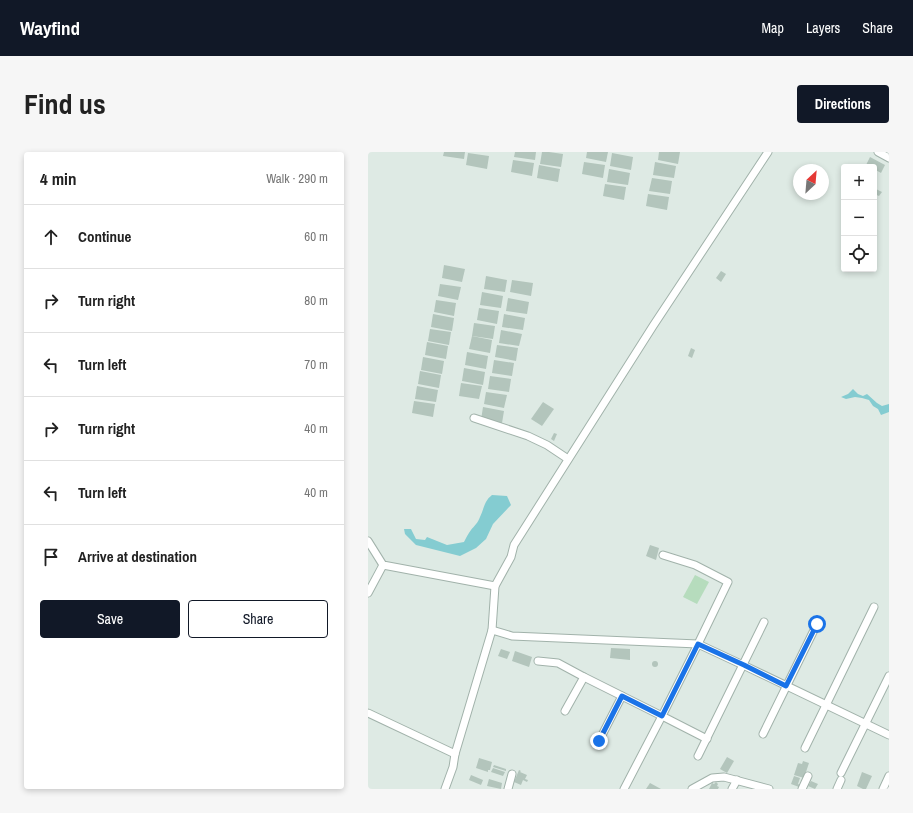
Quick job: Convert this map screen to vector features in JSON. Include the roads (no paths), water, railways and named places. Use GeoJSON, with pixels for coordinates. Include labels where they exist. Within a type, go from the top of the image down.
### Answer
{"type":"FeatureCollection","features":[{"type":"Feature","properties":{"kind":"street"},"geometry":{"type":"LineString","coordinates":[[445,789],[492,630],[495,586],[511,556],[514,544],[653,326],[768,152]]}},
{"type":"Feature","properties":{"kind":"street"},"geometry":{"type":"LineString","coordinates":[[878,152],[889,158]]}},
{"type":"Feature","properties":{"kind":"street"},"geometry":{"type":"LineString","coordinates":[[474,418],[528,436],[548,445],[568,459]]}},
{"type":"Feature","properties":{"kind":"street"},"geometry":{"type":"LineString","coordinates":[[368,541],[383,565],[495,586]]}},
{"type":"Feature","properties":{"kind":"street"},"geometry":{"type":"LineString","coordinates":[[624,789],[728,582],[695,565],[663,555]]}},
{"type":"Feature","properties":{"kind":"street"},"geometry":{"type":"LineString","coordinates":[[368,593],[383,565]]}},
{"type":"Feature","properties":{"kind":"street"},"geometry":{"type":"LineString","coordinates":[[805,748],[874,606]]}},
{"type":"Feature","properties":{"kind":"street"},"geometry":{"type":"LineString","coordinates":[[698,756],[764,622]]}},
{"type":"Feature","properties":{"kind":"street"},"geometry":{"type":"LineString","coordinates":[[763,734],[817,624]]}},
{"type":"Feature","properties":{"kind":"street"},"geometry":{"type":"LineString","coordinates":[[492,630],[512,636],[698,644],[889,735]]}},
{"type":"Feature","properties":{"kind":"street"},"geometry":{"type":"LineString","coordinates":[[538,661],[558,663],[707,739]]}},
{"type":"Feature","properties":{"kind":"street"},"geometry":{"type":"LineString","coordinates":[[836,789],[889,676]]}},
{"type":"Feature","properties":{"kind":"street"},"geometry":{"type":"LineString","coordinates":[[565,711],[584,677]]}},
{"type":"Feature","properties":{"kind":"street"},"geometry":{"type":"LineString","coordinates":[[599,741],[622,696]]}},
{"type":"Feature","properties":{"kind":"street"},"geometry":{"type":"LineString","coordinates":[[368,713],[455,754]]}},
{"type":"Feature","properties":{"kind":"street"},"geometry":{"type":"LineString","coordinates":[[508,789],[512,774]]}},
{"type":"Feature","properties":{"kind":"street"},"geometry":{"type":"LineString","coordinates":[[802,789],[808,776]]}},
{"type":"Feature","properties":{"kind":"street"},"geometry":{"type":"LineString","coordinates":[[883,789],[889,776]]}},
{"type":"Feature","properties":{"kind":"street"},"geometry":{"type":"LineString","coordinates":[[697,788],[712,778],[724,777],[769,789]]}},
{"type":"Feature","properties":{"kind":"street"},"geometry":{"type":"LineString","coordinates":[[732,789],[736,780]]}},
{"type":"Feature","properties":{"kind":"water"},"geometry":{"type":"Polygon","coordinates":[[[853,389],[858,394],[863,396],[867,394],[882,406],[889,404],[889,412],[881,415],[878,409],[873,406],[869,400],[855,397],[846,399],[841,397],[848,394],[853,389]]]}},
{"type":"Feature","properties":{"kind":"water"},"geometry":{"type":"Polygon","coordinates":[[[492,495],[507,496],[511,505],[493,524],[486,539],[476,548],[460,556],[416,545],[405,534],[404,529],[411,529],[416,539],[425,540],[427,537],[447,545],[464,542],[478,521],[484,505],[492,495]]]}}]}
